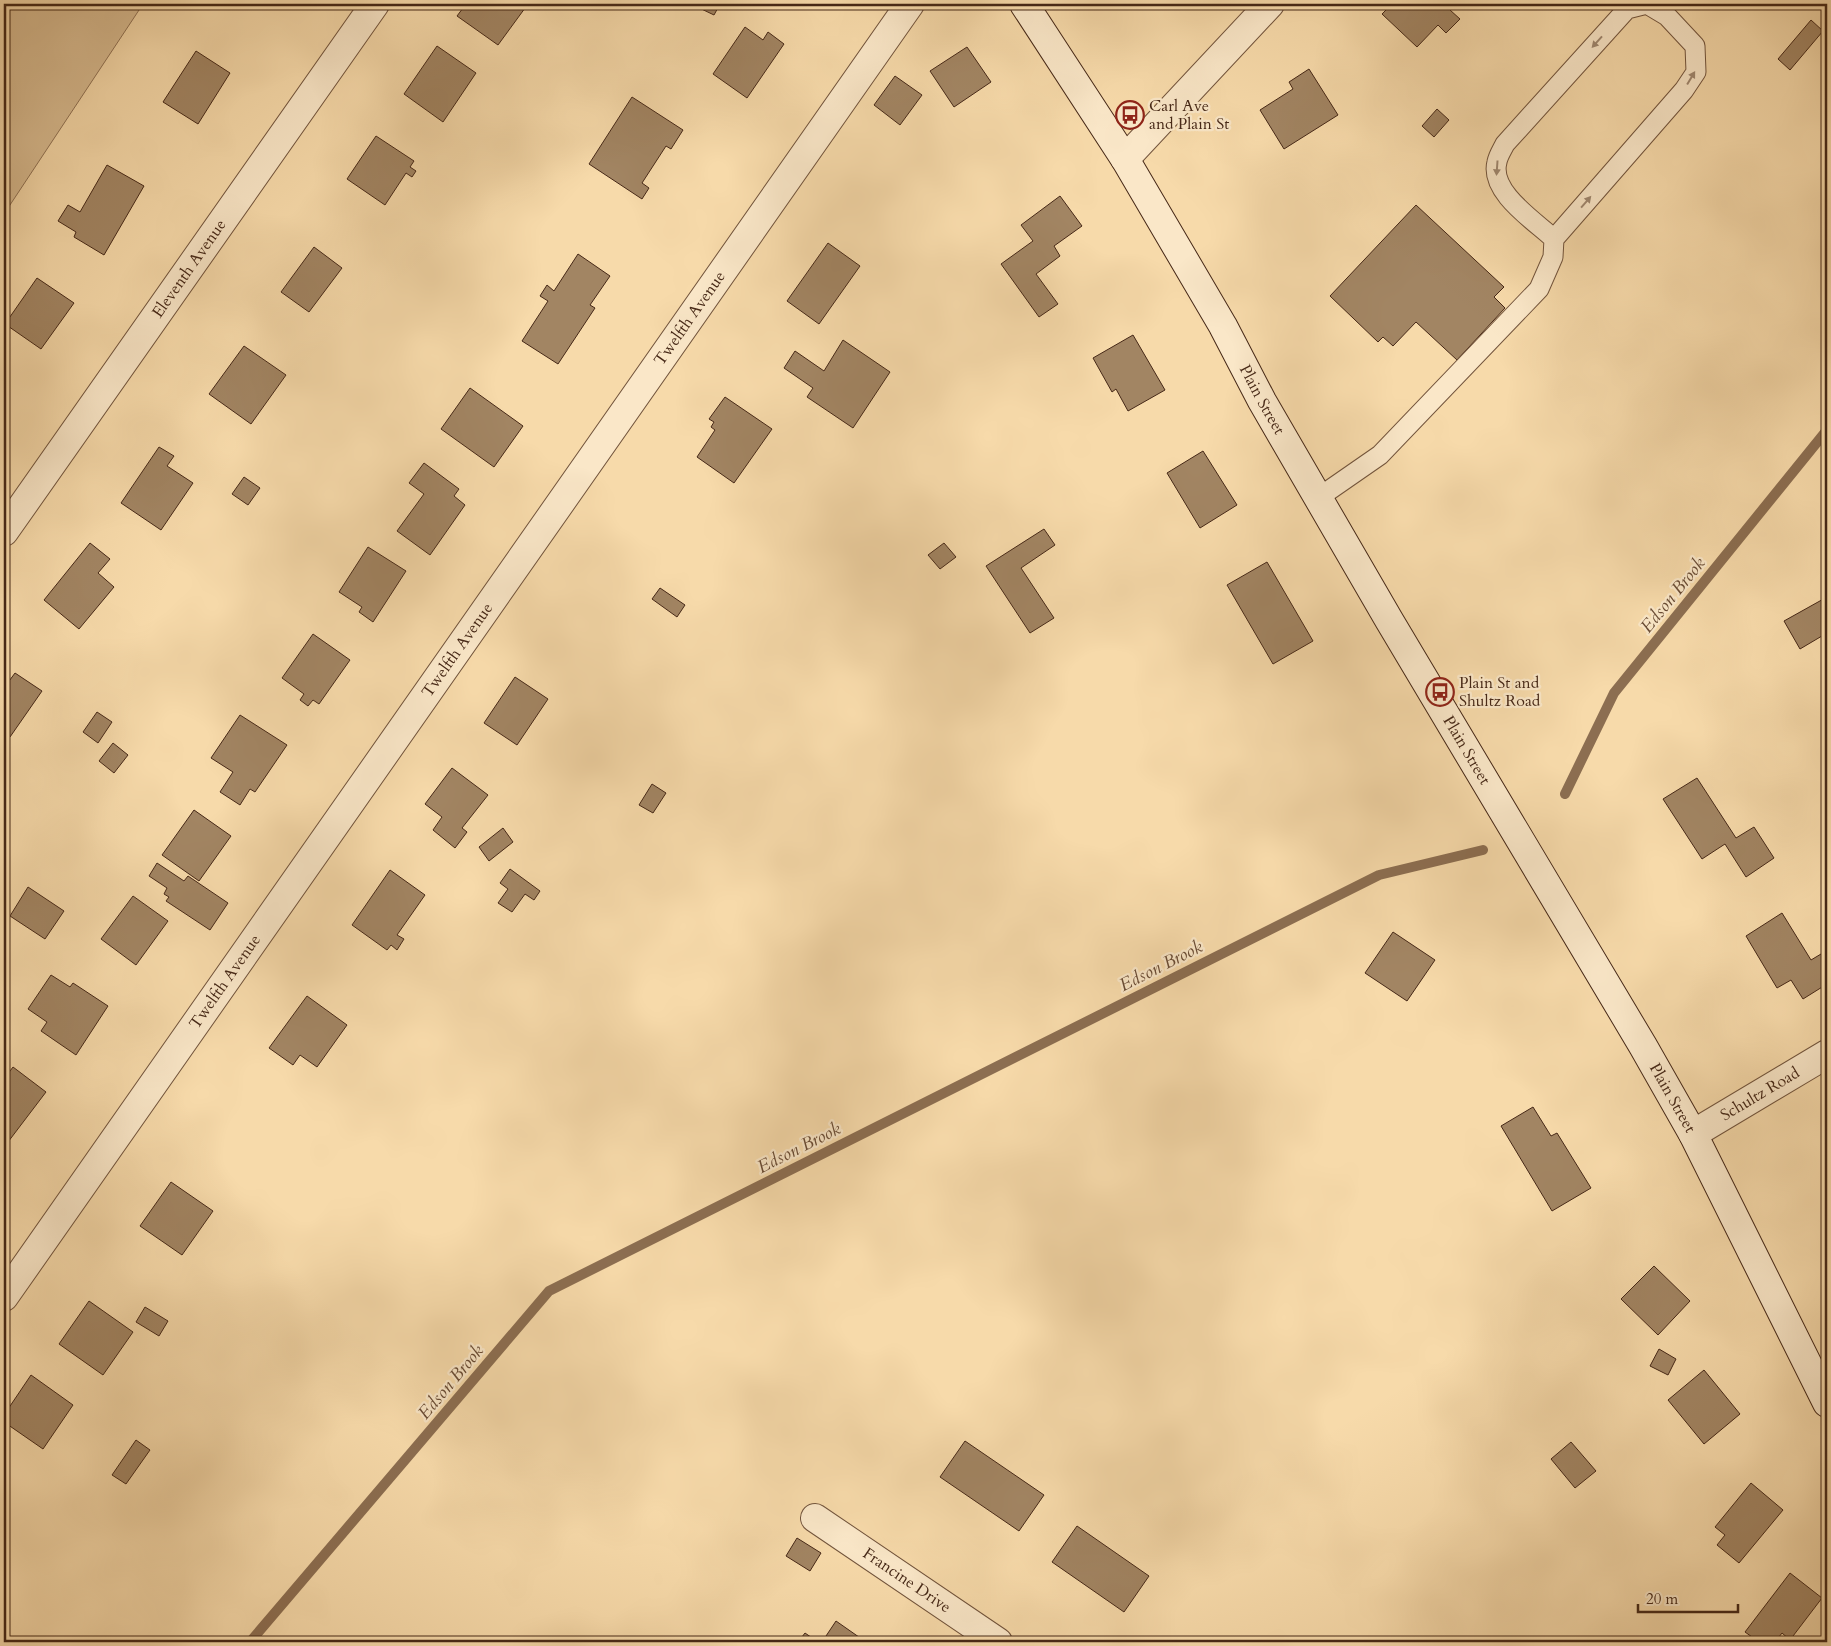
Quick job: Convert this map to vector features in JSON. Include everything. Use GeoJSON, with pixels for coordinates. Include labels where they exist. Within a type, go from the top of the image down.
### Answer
{"type":"FeatureCollection","features":[{"type":"Feature","properties":{"kind":"street","name":"Eleventh Avenue"},"geometry":{"type":"LineString","coordinates":[[4,532],[375,4]]}},
{"type":"Feature","properties":{"kind":"street","name":"Twelfth Avenue"},"geometry":{"type":"LineString","coordinates":[[4,1297],[910,4]]}},
{"type":"Feature","properties":{"kind":"street","name":"Plain Street"},"geometry":{"type":"LineString","coordinates":[[1024,4],[1125,159],[1223,326],[1262,401],[1318,498],[1643,1046],[1693,1134],[1827,1404]]}},
{"type":"Feature","properties":{"kind":"street"},"geometry":{"type":"LineString","coordinates":[[1125,159],[1270,4]]}},
{"type":"Feature","properties":{"kind":"street","name":"Schultz Road"},"geometry":{"type":"LineString","coordinates":[[1693,1134],[1827,1054]]}},
{"type":"Feature","properties":{"kind":"street","name":"Francine Drive"},"geometry":{"type":"LineString","coordinates":[[815,1518],[986,1639]]}},
{"type":"Feature","properties":{"kind":"lane"},"geometry":{"type":"LineString","coordinates":[[1318,498],[1380,455],[1539,288],[1553,257],[1554,239],[1684,90],[1696,72],[1695,46],[1667,16],[1647,4],[1627,9],[1505,144],[1496,163],[1497,180],[1507,197],[1554,239]]}},
{"type":"Feature","properties":{"kind":"shaded area"},"geometry":{"type":"Polygon","coordinates":[[[4,4],[143,4],[4,214],[4,4]]]}},
{"type":"Feature","properties":{"kind":"building"},"geometry":{"type":"Polygon","coordinates":[[[466,4],[528,4],[498,45],[457,16],[466,4]]]}},
{"type":"Feature","properties":{"kind":"building"},"geometry":{"type":"Polygon","coordinates":[[[691,4],[720,4],[714,15],[691,4]]]}},
{"type":"Feature","properties":{"kind":"building"},"geometry":{"type":"Polygon","coordinates":[[[1392,4],[1453,4],[1455,6],[1450,10],[1460,19],[1446,33],[1438,25],[1417,47],[1382,14],[1392,4]]]}},
{"type":"Feature","properties":{"kind":"building"},"geometry":{"type":"Polygon","coordinates":[[[1813,4],[1827,4],[1827,7],[1824,12],[1813,4]]]}},
{"type":"Feature","properties":{"kind":"building"},"geometry":{"type":"Polygon","coordinates":[[[1811,20],[1823,31],[1790,70],[1778,59],[1811,20]]]}},
{"type":"Feature","properties":{"kind":"building"},"geometry":{"type":"Polygon","coordinates":[[[745,27],[763,40],[768,32],[784,44],[747,98],[713,74],[745,27]]]}},
{"type":"Feature","properties":{"kind":"building"},"geometry":{"type":"Polygon","coordinates":[[[437,46],[476,73],[443,122],[404,94],[437,46]]]}},
{"type":"Feature","properties":{"kind":"building"},"geometry":{"type":"Polygon","coordinates":[[[967,47],[991,82],[954,107],[930,71],[967,47]]]}},
{"type":"Feature","properties":{"kind":"building"},"geometry":{"type":"Polygon","coordinates":[[[196,51],[230,73],[198,124],[163,102],[196,51]]]}},
{"type":"Feature","properties":{"kind":"building"},"geometry":{"type":"Polygon","coordinates":[[[1309,69],[1338,115],[1284,149],[1260,110],[1293,89],[1289,82],[1309,69]]]}},
{"type":"Feature","properties":{"kind":"building"},"geometry":{"type":"Polygon","coordinates":[[[895,76],[922,95],[900,125],[874,105],[895,76]]]}},
{"type":"Feature","properties":{"kind":"building"},"geometry":{"type":"Polygon","coordinates":[[[632,97],[683,130],[671,149],[666,146],[642,183],[649,188],[642,199],[589,164],[632,97]]]}},
{"type":"Feature","properties":{"kind":"building"},"geometry":{"type":"Polygon","coordinates":[[[1437,109],[1449,120],[1434,137],[1422,126],[1437,109]]]}},
{"type":"Feature","properties":{"kind":"building"},"geometry":{"type":"Polygon","coordinates":[[[376,136],[414,161],[410,167],[416,171],[412,177],[406,173],[385,205],[347,179],[376,136]]]}},
{"type":"Feature","properties":{"kind":"building"},"geometry":{"type":"Polygon","coordinates":[[[107,165],[144,186],[104,255],[74,237],[76,232],[58,221],[68,205],[80,212],[107,165]]]}},
{"type":"Feature","properties":{"kind":"building"},"geometry":{"type":"Polygon","coordinates":[[[1060,196],[1082,226],[1054,246],[1060,256],[1036,274],[1058,304],[1039,317],[1001,264],[1033,241],[1021,225],[1060,196]]]}},
{"type":"Feature","properties":{"kind":"building"},"geometry":{"type":"Polygon","coordinates":[[[1416,205],[1504,287],[1494,297],[1505,308],[1457,360],[1416,322],[1393,346],[1383,337],[1378,342],[1330,296],[1416,205]]]}},
{"type":"Feature","properties":{"kind":"building"},"geometry":{"type":"Polygon","coordinates":[[[828,243],[860,266],[819,324],[787,301],[828,243]]]}},
{"type":"Feature","properties":{"kind":"building"},"geometry":{"type":"Polygon","coordinates":[[[314,247],[342,268],[309,312],[281,292],[314,247]]]}},
{"type":"Feature","properties":{"kind":"building"},"geometry":{"type":"Polygon","coordinates":[[[578,254],[610,276],[590,305],[595,308],[558,364],[522,341],[548,301],[540,296],[547,285],[554,291],[578,254]]]}},
{"type":"Feature","properties":{"kind":"building"},"geometry":{"type":"Polygon","coordinates":[[[37,278],[74,303],[41,349],[5,324],[37,278]]]}},
{"type":"Feature","properties":{"kind":"building"},"geometry":{"type":"Polygon","coordinates":[[[1133,335],[1165,390],[1128,411],[1116,389],[1112,392],[1093,358],[1133,335]]]}},
{"type":"Feature","properties":{"kind":"building"},"geometry":{"type":"Polygon","coordinates":[[[843,340],[890,372],[853,428],[807,397],[813,388],[784,368],[795,351],[824,371],[843,340]]]}},
{"type":"Feature","properties":{"kind":"building"},"geometry":{"type":"Polygon","coordinates":[[[244,346],[286,375],[251,424],[209,394],[244,346]]]}},
{"type":"Feature","properties":{"kind":"building"},"geometry":{"type":"Polygon","coordinates":[[[470,388],[523,426],[494,467],[441,429],[470,388]]]}},
{"type":"Feature","properties":{"kind":"building"},"geometry":{"type":"Polygon","coordinates":[[[725,397],[772,429],[734,483],[697,457],[715,430],[711,427],[714,422],[709,419],[725,397]]]}},
{"type":"Feature","properties":{"kind":"building"},"geometry":{"type":"Polygon","coordinates":[[[159,447],[174,456],[167,466],[193,483],[161,530],[121,503],[159,447]]]}},
{"type":"Feature","properties":{"kind":"building"},"geometry":{"type":"Polygon","coordinates":[[[1203,451],[1237,505],[1200,528],[1167,473],[1203,451]]]}},
{"type":"Feature","properties":{"kind":"building"},"geometry":{"type":"Polygon","coordinates":[[[424,463],[459,489],[454,496],[465,505],[430,555],[397,531],[424,494],[409,483],[424,463]]]}},
{"type":"Feature","properties":{"kind":"building"},"geometry":{"type":"Polygon","coordinates":[[[244,477],[260,488],[248,505],[232,494],[244,477]]]}},
{"type":"Feature","properties":{"kind":"building"},"geometry":{"type":"Polygon","coordinates":[[[1044,529],[1055,545],[1021,568],[1054,618],[1030,633],[986,566],[1044,529]]]}},
{"type":"Feature","properties":{"kind":"building"},"geometry":{"type":"Polygon","coordinates":[[[90,543],[110,559],[98,573],[114,587],[79,629],[44,600],[90,543]]]}},
{"type":"Feature","properties":{"kind":"building"},"geometry":{"type":"Polygon","coordinates":[[[944,543],[956,557],[940,569],[928,555],[944,543]]]}},
{"type":"Feature","properties":{"kind":"building"},"geometry":{"type":"Polygon","coordinates":[[[368,547],[406,571],[373,622],[359,612],[362,607],[339,592],[368,547]]]}},
{"type":"Feature","properties":{"kind":"building"},"geometry":{"type":"Polygon","coordinates":[[[1267,562],[1313,641],[1273,664],[1227,585],[1267,562]]]}},
{"type":"Feature","properties":{"kind":"building"},"geometry":{"type":"Polygon","coordinates":[[[660,588],[685,605],[677,617],[652,599],[660,588]]]}},
{"type":"Feature","properties":{"kind":"building"},"geometry":{"type":"Polygon","coordinates":[[[1827,597],[1827,633],[1800,649],[1784,621],[1827,597]]]}},
{"type":"Feature","properties":{"kind":"building"},"geometry":{"type":"Polygon","coordinates":[[[313,634],[350,660],[319,704],[313,700],[308,706],[300,700],[304,694],[282,678],[313,634]]]}},
{"type":"Feature","properties":{"kind":"building"},"geometry":{"type":"Polygon","coordinates":[[[15,673],[42,691],[10,737],[4,733],[4,688],[15,673]]]}},
{"type":"Feature","properties":{"kind":"building"},"geometry":{"type":"Polygon","coordinates":[[[515,677],[548,699],[517,745],[484,723],[515,677]]]}},
{"type":"Feature","properties":{"kind":"building"},"geometry":{"type":"Polygon","coordinates":[[[97,712],[112,722],[98,743],[83,732],[97,712]]]}},
{"type":"Feature","properties":{"kind":"building"},"geometry":{"type":"Polygon","coordinates":[[[240,715],[287,745],[255,792],[250,789],[240,805],[220,792],[233,772],[211,758],[240,715]]]}},
{"type":"Feature","properties":{"kind":"building"},"geometry":{"type":"Polygon","coordinates":[[[113,743],[128,755],[114,773],[99,761],[113,743]]]}},
{"type":"Feature","properties":{"kind":"building"},"geometry":{"type":"Polygon","coordinates":[[[452,768],[488,795],[462,828],[467,832],[455,848],[433,830],[442,817],[425,804],[452,768]]]}},
{"type":"Feature","properties":{"kind":"building"},"geometry":{"type":"Polygon","coordinates":[[[1697,778],[1736,838],[1754,827],[1774,858],[1746,877],[1725,844],[1702,859],[1663,799],[1697,778]]]}},
{"type":"Feature","properties":{"kind":"building"},"geometry":{"type":"Polygon","coordinates":[[[652,784],[666,793],[653,813],[639,805],[652,784]]]}},
{"type":"Feature","properties":{"kind":"building"},"geometry":{"type":"Polygon","coordinates":[[[194,810],[231,836],[199,881],[162,855],[194,810]]]}},
{"type":"Feature","properties":{"kind":"building"},"geometry":{"type":"Polygon","coordinates":[[[503,828],[513,842],[489,861],[479,847],[503,828]]]}},
{"type":"Feature","properties":{"kind":"building"},"geometry":{"type":"Polygon","coordinates":[[[157,863],[184,881],[188,876],[228,903],[210,930],[166,901],[169,897],[164,894],[167,888],[149,876],[157,863]]]}},
{"type":"Feature","properties":{"kind":"building"},"geometry":{"type":"Polygon","coordinates":[[[510,869],[540,891],[534,900],[525,894],[512,912],[498,903],[508,889],[500,883],[510,869]]]}},
{"type":"Feature","properties":{"kind":"building"},"geometry":{"type":"Polygon","coordinates":[[[390,870],[425,895],[397,935],[404,939],[397,950],[391,945],[387,950],[352,925],[390,870]]]}},
{"type":"Feature","properties":{"kind":"building"},"geometry":{"type":"Polygon","coordinates":[[[28,887],[64,911],[45,939],[10,916],[28,887]]]}},
{"type":"Feature","properties":{"kind":"building"},"geometry":{"type":"Polygon","coordinates":[[[133,896],[168,921],[136,965],[101,939],[133,896]]]}},
{"type":"Feature","properties":{"kind":"building"},"geometry":{"type":"Polygon","coordinates":[[[1782,913],[1811,960],[1826,951],[1827,953],[1827,984],[1803,999],[1791,980],[1777,988],[1746,936],[1782,913]]]}},
{"type":"Feature","properties":{"kind":"building"},"geometry":{"type":"Polygon","coordinates":[[[1393,932],[1435,960],[1407,1001],[1365,973],[1393,932]]]}},
{"type":"Feature","properties":{"kind":"building"},"geometry":{"type":"Polygon","coordinates":[[[51,975],[70,987],[73,983],[108,1006],[76,1055],[41,1031],[47,1022],[28,1009],[51,975]]]}},
{"type":"Feature","properties":{"kind":"building"},"geometry":{"type":"Polygon","coordinates":[[[307,996],[347,1025],[317,1067],[300,1055],[293,1065],[269,1048],[307,996]]]}},
{"type":"Feature","properties":{"kind":"building"},"geometry":{"type":"Polygon","coordinates":[[[13,1067],[46,1092],[8,1142],[4,1139],[4,1079],[13,1067]]]}},
{"type":"Feature","properties":{"kind":"building"},"geometry":{"type":"Polygon","coordinates":[[[1533,1107],[1551,1136],[1557,1133],[1591,1188],[1552,1211],[1501,1126],[1533,1107]]]}},
{"type":"Feature","properties":{"kind":"building"},"geometry":{"type":"Polygon","coordinates":[[[171,1182],[213,1211],[182,1255],[140,1226],[171,1182]]]}},
{"type":"Feature","properties":{"kind":"building"},"geometry":{"type":"Polygon","coordinates":[[[1654,1266],[1690,1301],[1658,1335],[1621,1299],[1654,1266]]]}},
{"type":"Feature","properties":{"kind":"building"},"geometry":{"type":"Polygon","coordinates":[[[89,1301],[133,1332],[103,1375],[59,1344],[89,1301]]]}},
{"type":"Feature","properties":{"kind":"building"},"geometry":{"type":"Polygon","coordinates":[[[145,1307],[168,1321],[159,1336],[136,1322],[145,1307]]]}},
{"type":"Feature","properties":{"kind":"building"},"geometry":{"type":"Polygon","coordinates":[[[1659,1349],[1676,1359],[1668,1375],[1650,1366],[1659,1349]]]}},
{"type":"Feature","properties":{"kind":"building"},"geometry":{"type":"Polygon","coordinates":[[[1704,1370],[1740,1414],[1704,1444],[1668,1400],[1704,1370]]]}},
{"type":"Feature","properties":{"kind":"building"},"geometry":{"type":"Polygon","coordinates":[[[31,1375],[73,1405],[43,1449],[4,1422],[4,1415],[31,1375]]]}},
{"type":"Feature","properties":{"kind":"building"},"geometry":{"type":"Polygon","coordinates":[[[136,1440],[150,1450],[126,1484],[112,1475],[136,1440]]]}},
{"type":"Feature","properties":{"kind":"building"},"geometry":{"type":"Polygon","coordinates":[[[965,1441],[1044,1495],[1019,1531],[940,1477],[965,1441]]]}},
{"type":"Feature","properties":{"kind":"building"},"geometry":{"type":"Polygon","coordinates":[[[1571,1442],[1596,1471],[1575,1488],[1551,1459],[1571,1442]]]}},
{"type":"Feature","properties":{"kind":"building"},"geometry":{"type":"Polygon","coordinates":[[[1751,1483],[1783,1510],[1739,1563],[1717,1545],[1725,1535],[1715,1527],[1751,1483]]]}},
{"type":"Feature","properties":{"kind":"building"},"geometry":{"type":"Polygon","coordinates":[[[1077,1526],[1149,1576],[1124,1612],[1052,1562],[1077,1526]]]}},
{"type":"Feature","properties":{"kind":"building"},"geometry":{"type":"Polygon","coordinates":[[[797,1538],[821,1553],[810,1571],[786,1556],[797,1538]]]}},
{"type":"Feature","properties":{"kind":"building"},"geometry":{"type":"Polygon","coordinates":[[[1790,1573],[1822,1598],[1790,1640],[1782,1633],[1775,1642],[1759,1642],[1745,1632],[1790,1573]]]}},
{"type":"Feature","properties":{"kind":"building"},"geometry":{"type":"Polygon","coordinates":[[[836,1621],[866,1642],[822,1642],[836,1621]]]}},
{"type":"Feature","properties":{"kind":"building"},"geometry":{"type":"Polygon","coordinates":[[[805,1633],[818,1642],[798,1642],[805,1633]]]}},
{"type":"Feature","properties":{"kind":"waterway","name":"Edson Brook"},"geometry":{"type":"LineString","coordinates":[[1565,794],[1614,693],[1827,430]]}},
{"type":"Feature","properties":{"kind":"waterway","name":"Edson Brook"},"geometry":{"type":"LineString","coordinates":[[250,1642],[549,1291],[1379,875],[1483,850]]}},
{"type":"Feature","properties":{"kind":"place","name":"Carl Ave and Plain St"},"geometry":{"type":"Point","coordinates":[1130,115]}},
{"type":"Feature","properties":{"kind":"place","name":"Plain St and Shultz Road"},"geometry":{"type":"Point","coordinates":[1440,692]}}]}
